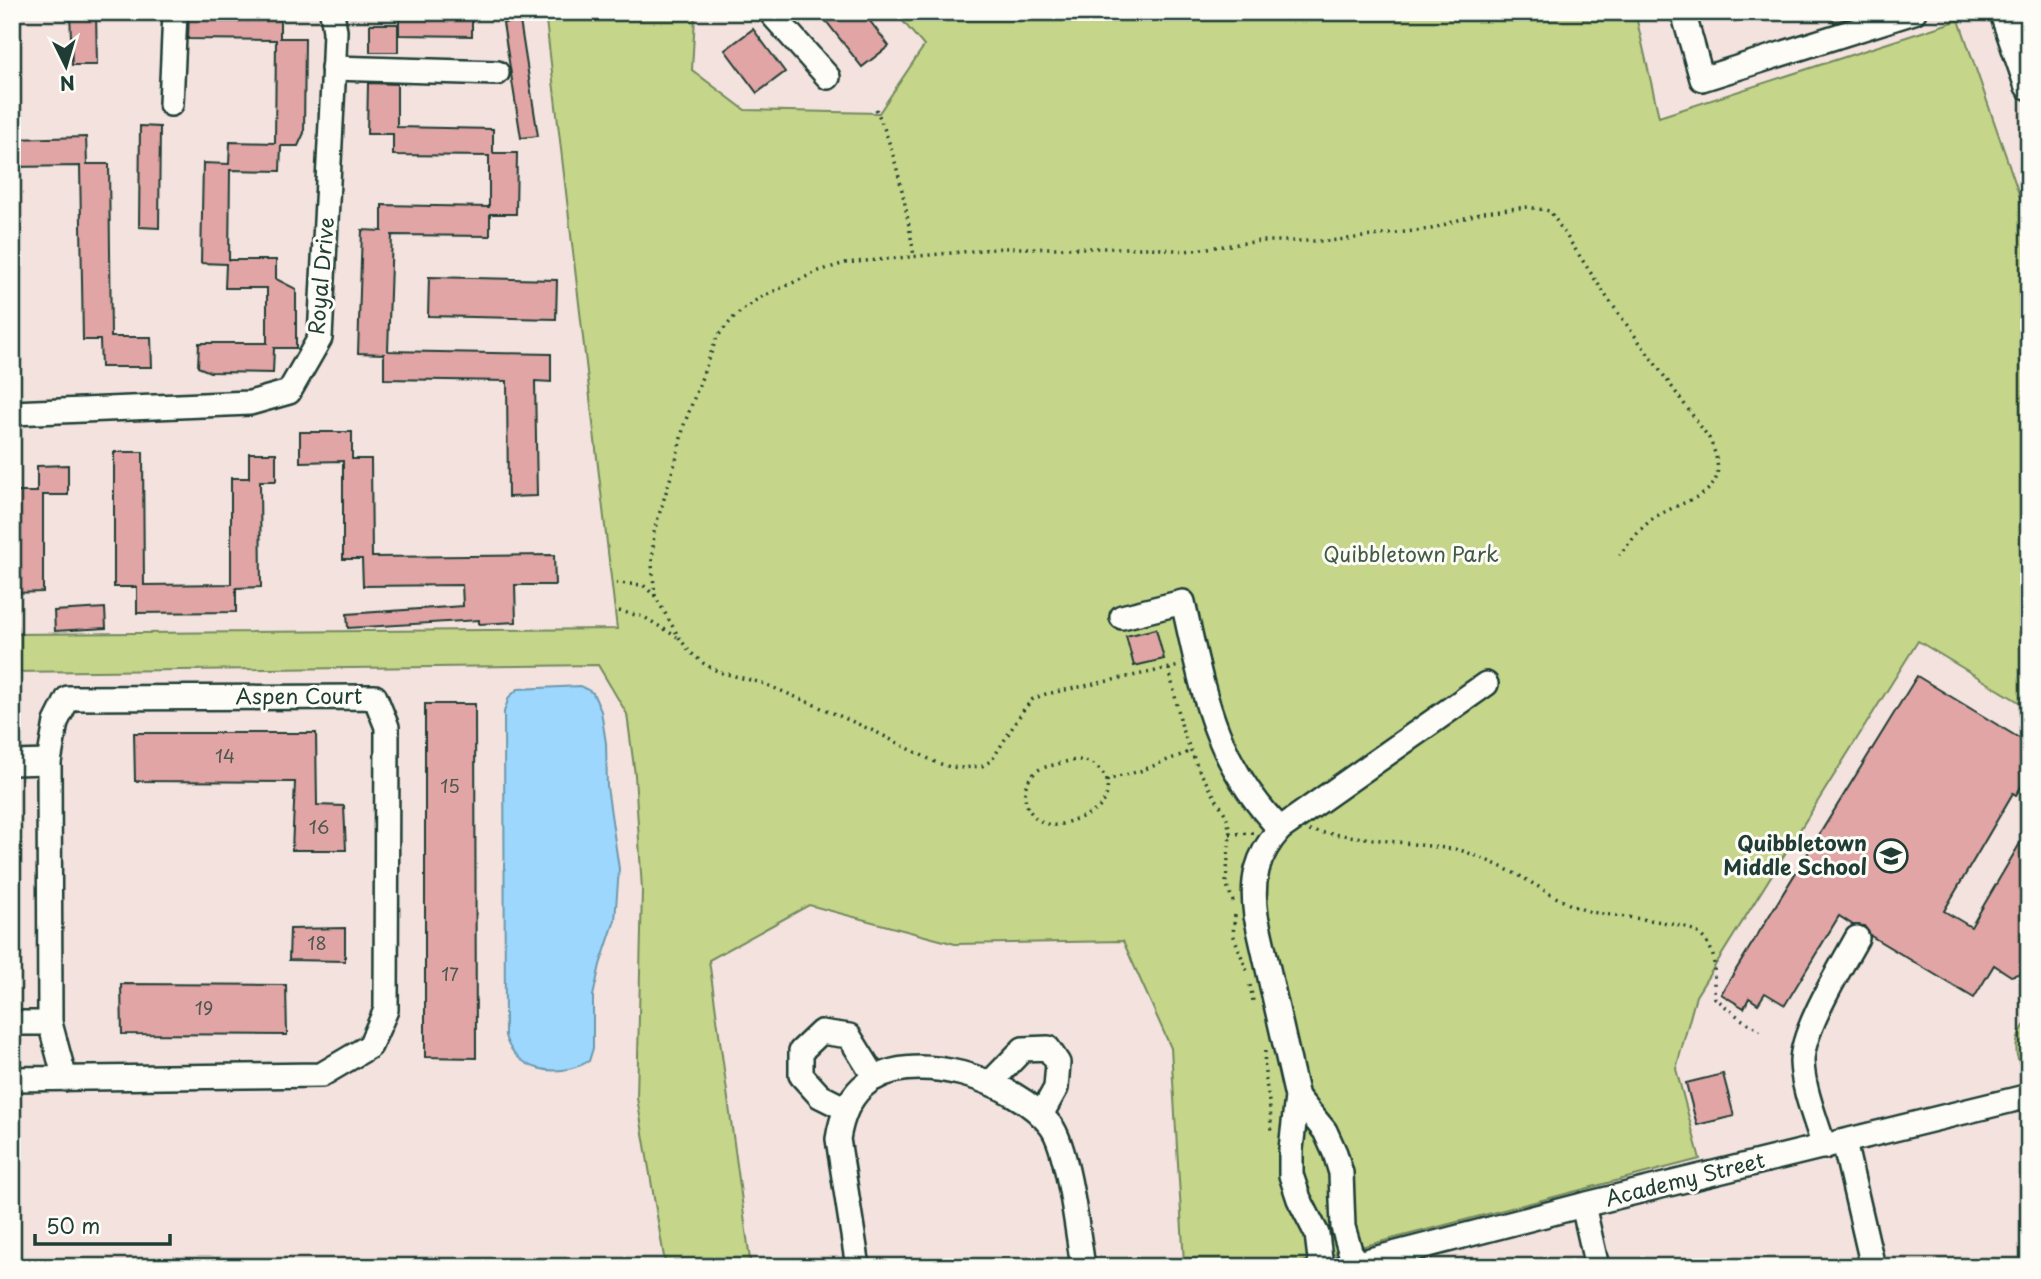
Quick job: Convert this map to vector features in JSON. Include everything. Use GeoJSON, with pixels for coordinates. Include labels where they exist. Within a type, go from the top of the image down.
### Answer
{"type":"FeatureCollection","features":[{"type":"Feature","properties":{"kind":"main road"},"geometry":{"type":"LineString","coordinates":[[2004,12],[2029,85]]}},
{"type":"Feature","properties":{"kind":"street"},"geometry":{"type":"LineString","coordinates":[[171,104],[175,12]]}},
{"type":"Feature","properties":{"kind":"street","name":"Royal Drive"},"geometry":{"type":"LineString","coordinates":[[12,413],[250,403],[289,392],[320,338],[335,30],[331,12]]}},
{"type":"Feature","properties":{"kind":"street"},"geometry":{"type":"LineString","coordinates":[[770,12],[828,77]]}},
{"type":"Feature","properties":{"kind":"street"},"geometry":{"type":"LineString","coordinates":[[1683,12],[1702,79],[1914,12]]}},
{"type":"Feature","properties":{"kind":"street"},"geometry":{"type":"LineString","coordinates":[[333,76],[498,73]]}},
{"type":"Feature","properties":{"kind":"street"},"geometry":{"type":"LineString","coordinates":[[1122,617],[1183,602],[1213,724],[1227,758],[1258,807],[1281,831]]}},
{"type":"Feature","properties":{"kind":"street"},"geometry":{"type":"LineString","coordinates":[[1321,1267],[1317,1234],[1299,1199],[1292,1175],[1291,1138],[1297,1097],[1252,891],[1264,852],[1281,831],[1486,684]]}},
{"type":"Feature","properties":{"kind":"street","name":"Aspen Court"},"geometry":{"type":"LineString","coordinates":[[12,1079],[65,1079],[321,1075],[369,1046],[386,1010],[387,727],[374,697],[68,698],[56,722],[49,762],[50,1023],[65,1079]]}},
{"type":"Feature","properties":{"kind":"street"},"geometry":{"type":"LineString","coordinates":[[12,763],[49,762]]}},
{"type":"Feature","properties":{"kind":"street"},"geometry":{"type":"LineString","coordinates":[[1857,937],[1804,1041],[1802,1063],[1809,1096],[1834,1144],[1873,1267]]}},
{"type":"Feature","properties":{"kind":"street"},"geometry":{"type":"LineString","coordinates":[[12,1023],[50,1023]]}},
{"type":"Feature","properties":{"kind":"street"},"geometry":{"type":"LineString","coordinates":[[846,1108],[820,1096],[801,1075],[802,1051],[821,1031],[849,1036],[875,1078]]}},
{"type":"Feature","properties":{"kind":"street"},"geometry":{"type":"LineString","coordinates":[[991,1082],[1023,1049],[1048,1048],[1058,1063],[1056,1088],[1041,1115]]}},
{"type":"Feature","properties":{"kind":"street"},"geometry":{"type":"LineString","coordinates":[[858,1267],[838,1139],[841,1121],[846,1108],[863,1086],[875,1078],[912,1068],[938,1069],[991,1082],[1027,1101],[1053,1128],[1063,1157],[1083,1267]]}},
{"type":"Feature","properties":{"kind":"street","name":"Academy Street"},"geometry":{"type":"LineString","coordinates":[[1348,1266],[1583,1205],[2029,1096]]}},
{"type":"Feature","properties":{"kind":"street"},"geometry":{"type":"LineString","coordinates":[[1297,1097],[1325,1131],[1335,1153],[1341,1173],[1348,1266]]}},
{"type":"Feature","properties":{"kind":"street"},"geometry":{"type":"LineString","coordinates":[[1583,1205],[1597,1267]]}},
{"type":"Feature","properties":{"kind":"path"},"geometry":{"type":"LineString","coordinates":[[876,109],[886,132],[897,172],[914,256]]}},
{"type":"Feature","properties":{"kind":"path"},"geometry":{"type":"LineString","coordinates":[[655,596],[652,565],[654,531],[684,425],[717,337],[735,316],[759,298],[845,263],[1004,248],[1150,247],[1186,251],[1260,241],[1330,241],[1431,229],[1483,212],[1528,207],[1550,211],[1606,296],[1709,438],[1716,452],[1715,482],[1708,491],[1654,517],[1619,555]]}},
{"type":"Feature","properties":{"kind":"path"},"geometry":{"type":"LineString","coordinates":[[616,583],[643,585],[655,596],[680,639]]}},
{"type":"Feature","properties":{"kind":"path"},"geometry":{"type":"LineString","coordinates":[[619,611],[644,617],[666,629],[704,663],[719,672],[762,683],[950,767],[982,766],[992,760],[1033,699],[1196,662]]}},
{"type":"Feature","properties":{"kind":"path"},"geometry":{"type":"LineString","coordinates":[[1169,669],[1178,713],[1191,751],[1209,790],[1227,817],[1230,834],[1226,883],[1234,906],[1233,934],[1250,979],[1250,993],[1256,1007]]}},
{"type":"Feature","properties":{"kind":"path"},"geometry":{"type":"LineString","coordinates":[[1107,780],[1140,771],[1191,751]]}},
{"type":"Feature","properties":{"kind":"path"},"geometry":{"type":"LineString","coordinates":[[1080,759],[1099,767],[1107,780],[1107,797],[1099,809],[1093,814],[1059,825],[1039,820],[1027,808],[1025,802],[1026,785],[1035,772],[1042,768],[1080,759]]}},
{"type":"Feature","properties":{"kind":"path"},"geometry":{"type":"LineString","coordinates":[[1230,834],[1281,831],[1460,850],[1482,857],[1565,902],[1590,912],[1695,930],[1711,949],[1715,960],[1715,998],[1741,1020],[1760,1030]]}},
{"type":"Feature","properties":{"kind":"path"},"geometry":{"type":"LineString","coordinates":[[1265,1047],[1263,1074],[1270,1104],[1271,1140]]}},
{"type":"Feature","properties":{"kind":"green space","name":"Quibbletown Park"},"geometry":{"type":"Polygon","coordinates":[[[545,12],[673,12],[695,16],[692,70],[745,110],[879,113],[924,46],[895,12],[1635,12],[1659,117],[1959,20],[2029,223],[2029,708],[1918,641],[1696,996],[1676,1069],[1700,1159],[1295,1264],[1184,1263],[1171,1048],[1123,941],[955,944],[809,905],[709,960],[751,1267],[661,1267],[665,1263],[637,1098],[642,890],[635,775],[627,714],[598,665],[12,672],[12,634],[617,629],[545,12]]]}},
{"type":"Feature","properties":{"kind":"green space"},"geometry":{"type":"Polygon","coordinates":[[[2029,1020],[2027,1074],[2018,1061],[2016,1047],[2020,1033],[2029,1020]]]}},
{"type":"Feature","properties":{"kind":"water"},"geometry":{"type":"Polygon","coordinates":[[[581,686],[593,693],[601,711],[606,743],[607,787],[619,869],[615,920],[593,996],[593,1048],[589,1061],[565,1070],[540,1069],[519,1058],[505,1036],[504,712],[509,697],[518,689],[581,686]]]}},
{"type":"Feature","properties":{"kind":"building"},"geometry":{"type":"Polygon","coordinates":[[[70,12],[96,12],[97,65],[72,65],[70,12]]]}},
{"type":"Feature","properties":{"kind":"building"},"geometry":{"type":"Polygon","coordinates":[[[189,12],[280,12],[280,38],[305,38],[304,133],[298,146],[281,146],[280,171],[230,170],[229,260],[276,260],[276,279],[296,289],[296,348],[274,348],[273,373],[210,372],[198,367],[199,343],[267,343],[267,288],[225,288],[226,264],[201,263],[203,163],[229,164],[230,142],[275,143],[276,40],[188,39],[189,12]]]}},
{"type":"Feature","properties":{"kind":"building"},"geometry":{"type":"Polygon","coordinates":[[[399,12],[472,12],[472,36],[399,35],[399,12]]]}},
{"type":"Feature","properties":{"kind":"building"},"geometry":{"type":"Polygon","coordinates":[[[819,12],[863,12],[889,46],[862,67],[819,12]]]}},
{"type":"Feature","properties":{"kind":"building"},"geometry":{"type":"Polygon","coordinates":[[[1831,12],[1867,12],[1834,23],[1831,12]]]}},
{"type":"Feature","properties":{"kind":"building"},"geometry":{"type":"Polygon","coordinates":[[[520,21],[538,136],[521,138],[503,23],[520,21]]]}},
{"type":"Feature","properties":{"kind":"building"},"geometry":{"type":"Polygon","coordinates":[[[370,24],[398,24],[398,52],[370,52],[370,24]]]}},
{"type":"Feature","properties":{"kind":"building"},"geometry":{"type":"Polygon","coordinates":[[[753,29],[785,72],[757,93],[725,50],[753,29]]]}},
{"type":"Feature","properties":{"kind":"building"},"geometry":{"type":"Polygon","coordinates":[[[368,83],[397,84],[397,127],[493,129],[493,153],[517,153],[516,214],[490,214],[490,236],[392,235],[388,351],[551,354],[551,382],[535,381],[537,496],[508,497],[507,381],[384,379],[384,354],[358,353],[362,230],[382,231],[382,205],[489,207],[489,156],[393,155],[393,134],[367,134],[368,83]]]}},
{"type":"Feature","properties":{"kind":"building"},"geometry":{"type":"Polygon","coordinates":[[[140,126],[160,127],[159,228],[139,227],[140,126]]]}},
{"type":"Feature","properties":{"kind":"building"},"geometry":{"type":"Polygon","coordinates":[[[86,137],[87,164],[109,164],[111,337],[151,337],[152,367],[101,367],[100,340],[83,340],[80,166],[12,167],[12,139],[86,137]]]}},
{"type":"Feature","properties":{"kind":"building"},"geometry":{"type":"Polygon","coordinates":[[[429,277],[557,280],[556,319],[428,316],[429,277]]]}},
{"type":"Feature","properties":{"kind":"building"},"geometry":{"type":"Polygon","coordinates":[[[300,432],[352,432],[352,459],[371,459],[372,557],[554,555],[555,585],[515,585],[516,622],[479,624],[479,620],[348,628],[347,614],[463,606],[462,585],[363,586],[362,559],[343,559],[343,461],[300,462],[300,432]]]}},
{"type":"Feature","properties":{"kind":"building"},"geometry":{"type":"Polygon","coordinates":[[[114,452],[143,452],[144,585],[231,584],[231,478],[249,478],[249,453],[276,453],[276,481],[260,481],[261,587],[236,588],[236,612],[137,613],[137,587],[114,587],[114,452]]]}},
{"type":"Feature","properties":{"kind":"building"},"geometry":{"type":"Polygon","coordinates":[[[68,465],[68,495],[43,495],[43,592],[13,593],[12,492],[37,492],[37,466],[68,465]]]}},
{"type":"Feature","properties":{"kind":"building"},"geometry":{"type":"Polygon","coordinates":[[[105,608],[106,628],[55,631],[54,611],[105,608]]]}},
{"type":"Feature","properties":{"kind":"building"},"geometry":{"type":"Polygon","coordinates":[[[1156,629],[1164,659],[1134,666],[1126,636],[1156,629]]]}},
{"type":"Feature","properties":{"kind":"building","name":"Quibbletown Middle School"},"geometry":{"type":"Polygon","coordinates":[[[1917,676],[2029,744],[2029,774],[2016,795],[2013,793],[1944,911],[1971,927],[2029,828],[2029,971],[2011,976],[1994,965],[1974,998],[1871,936],[1864,926],[1853,925],[1839,916],[1785,1005],[1765,993],[1758,1004],[1749,998],[1744,1008],[1721,994],[1917,676]]]}},
{"type":"Feature","properties":{"kind":"building"},"geometry":{"type":"Polygon","coordinates":[[[425,704],[475,704],[476,1058],[425,1057],[425,704]]]}},
{"type":"Feature","properties":{"kind":"building"},"geometry":{"type":"Polygon","coordinates":[[[134,733],[316,733],[317,805],[344,806],[346,850],[292,850],[295,782],[135,781],[134,733]]]}},
{"type":"Feature","properties":{"kind":"building"},"geometry":{"type":"Polygon","coordinates":[[[345,928],[345,961],[289,960],[290,929],[345,928]]]}},
{"type":"Feature","properties":{"kind":"building"},"geometry":{"type":"Polygon","coordinates":[[[121,984],[286,985],[287,1035],[122,1034],[121,984]]]}},
{"type":"Feature","properties":{"kind":"building"},"geometry":{"type":"Polygon","coordinates":[[[1723,1074],[1734,1116],[1697,1125],[1686,1083],[1723,1074]]]}},
{"type":"Feature","properties":{"kind":"place","name":"Quibbletown Middle School"},"geometry":{"type":"Point","coordinates":[1891,856]}}]}
